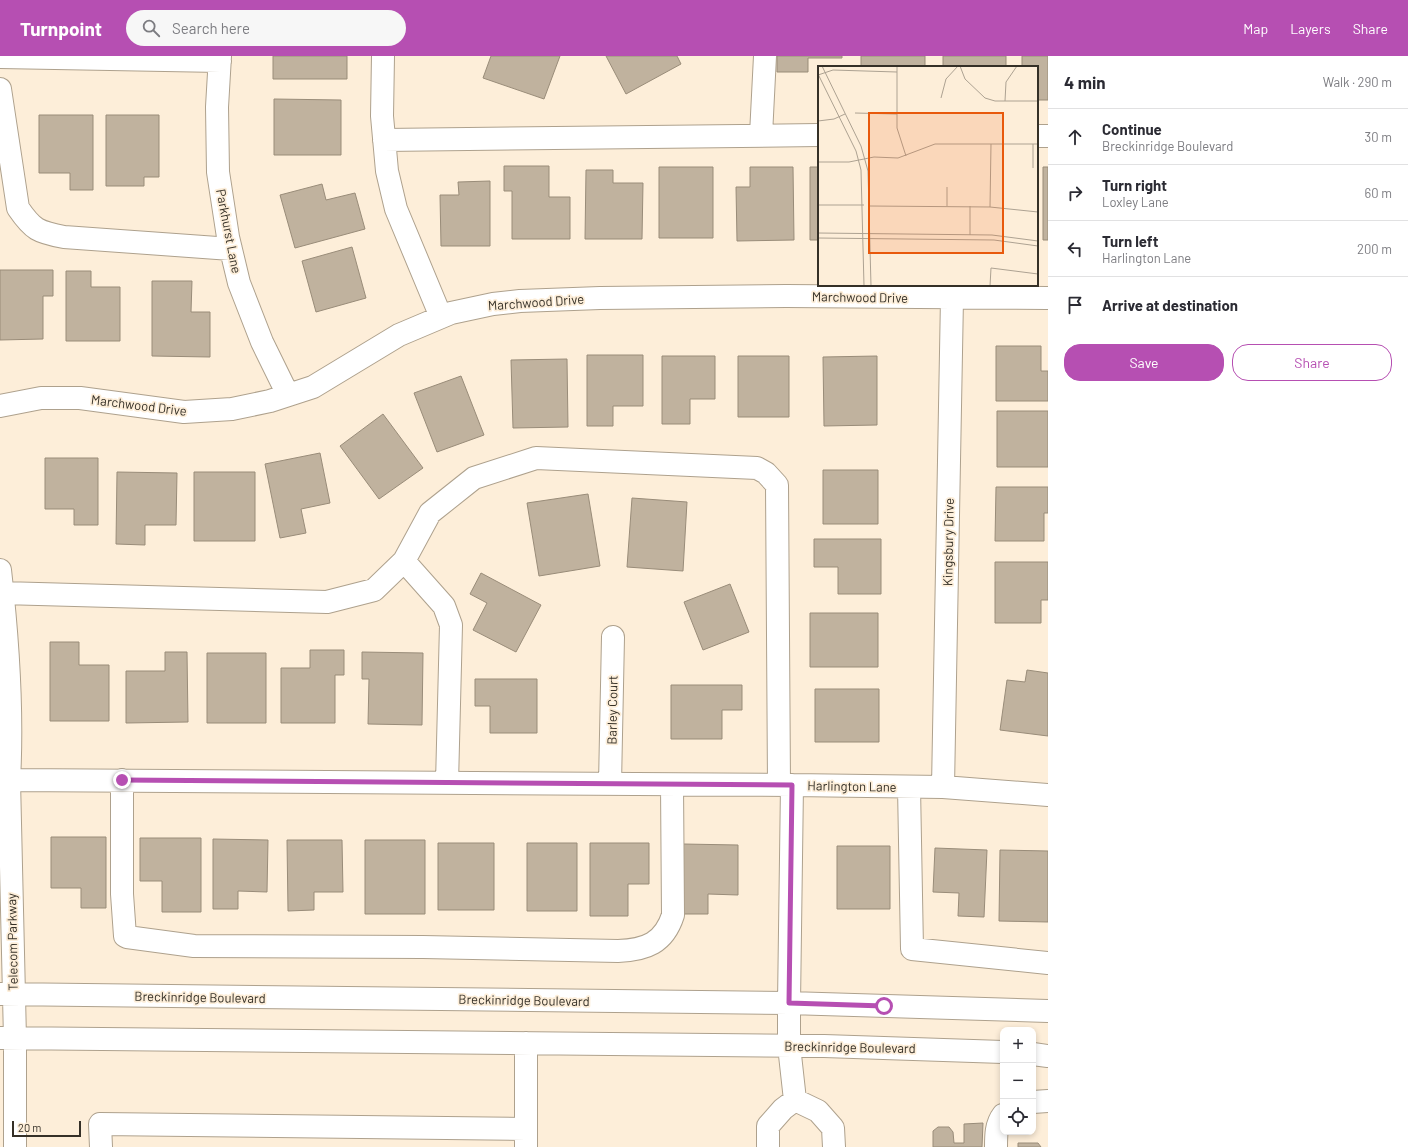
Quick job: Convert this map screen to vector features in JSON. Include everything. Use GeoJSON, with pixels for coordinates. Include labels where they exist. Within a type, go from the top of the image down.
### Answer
{"type":"FeatureCollection","features":[{"type":"Feature","properties":{"kind":"street"},"geometry":{"type":"LineString","coordinates":[[383,56],[382,116],[387,171],[396,208],[442,317]]}},
{"type":"Feature","properties":{"kind":"street"},"geometry":{"type":"LineString","coordinates":[[761,135],[765,56]]}},
{"type":"Feature","properties":{"kind":"street"},"geometry":{"type":"LineString","coordinates":[[0,57],[220,58]]}},
{"type":"Feature","properties":{"kind":"street","name":"Parkhurst Lane"},"geometry":{"type":"LineString","coordinates":[[220,58],[217,107],[218,172],[231,249],[239,283],[262,342],[288,395]]}},
{"type":"Feature","properties":{"kind":"street"},"geometry":{"type":"LineString","coordinates":[[0,89],[18,208],[28,223],[42,232],[64,237],[231,249]]}},
{"type":"Feature","properties":{"kind":"street"},"geometry":{"type":"LineString","coordinates":[[384,140],[818,135]]}},
{"type":"Feature","properties":{"kind":"street","name":"Marchwood Drive"},"geometry":{"type":"LineString","coordinates":[[0,406],[41,398],[80,398],[184,412],[232,409],[313,387],[399,335],[451,313],[493,304],[600,298],[786,296],[1048,298]]}},
{"type":"Feature","properties":{"kind":"street","name":"Kingsbury Drive"},"geometry":{"type":"LineString","coordinates":[[943,787],[952,298]]}},
{"type":"Feature","properties":{"kind":"street"},"geometry":{"type":"LineString","coordinates":[[2,593],[327,602],[374,590],[404,561],[430,513],[474,478],[536,458],[757,468],[766,473],[777,485],[786,785],[789,1046],[796,1100]]}},
{"type":"Feature","properties":{"kind":"street"},"geometry":{"type":"LineString","coordinates":[[404,561],[444,606],[451,625],[447,783]]}},
{"type":"Feature","properties":{"kind":"street","name":"Telecom Parkway"},"geometry":{"type":"LineString","coordinates":[[0,570],[8,655],[11,740],[9,780],[7,994],[8,1039],[15,1147]]}},
{"type":"Feature","properties":{"kind":"street","name":"Barley Court"},"geometry":{"type":"LineString","coordinates":[[610,784],[613,637]]}},
{"type":"Feature","properties":{"kind":"street","name":"Harlington Lane"},"geometry":{"type":"LineString","coordinates":[[9,780],[943,787],[1048,795]]}},
{"type":"Feature","properties":{"kind":"street"},"geometry":{"type":"LineString","coordinates":[[122,780],[122,894],[125,936],[127,937],[194,946],[422,947],[618,951],[634,950],[647,946],[660,938],[668,929],[673,915],[672,785]]}},
{"type":"Feature","properties":{"kind":"street"},"geometry":{"type":"LineString","coordinates":[[909,787],[912,949],[1048,963]]}},
{"type":"Feature","properties":{"kind":"street","name":"Breckinridge Boulevard"},"geometry":{"type":"LineString","coordinates":[[7,994],[789,1003],[1048,1012]]}},
{"type":"Feature","properties":{"kind":"street","name":"Breckinridge Boulevard"},"geometry":{"type":"LineString","coordinates":[[8,1039],[789,1046],[1000,1052]]}},
{"type":"Feature","properties":{"kind":"street"},"geometry":{"type":"LineString","coordinates":[[101,1147],[100,1124],[526,1138],[526,1043]]}},
{"type":"Feature","properties":{"kind":"street"},"geometry":{"type":"LineString","coordinates":[[1036,1054],[1048,1056]]}},
{"type":"Feature","properties":{"kind":"street"},"geometry":{"type":"LineString","coordinates":[[768,1147],[768,1126],[783,1109],[796,1100]]}},
{"type":"Feature","properties":{"kind":"street"},"geometry":{"type":"LineString","coordinates":[[796,1100],[818,1111],[833,1128],[834,1147]]}},
{"type":"Feature","properties":{"kind":"street"},"geometry":{"type":"LineString","coordinates":[[1036,1102],[1048,1101]]}},
{"type":"Feature","properties":{"kind":"street"},"geometry":{"type":"LineString","coordinates":[[996,1147],[996,1132],[1000,1118]]}},
{"type":"Feature","properties":{"kind":"building"},"geometry":{"type":"Polygon","coordinates":[[[273,56],[347,56],[347,79],[273,79],[273,56]]]}},
{"type":"Feature","properties":{"kind":"building"},"geometry":{"type":"Polygon","coordinates":[[[491,56],[560,56],[544,99],[483,78],[491,56]]]}},
{"type":"Feature","properties":{"kind":"building"},"geometry":{"type":"Polygon","coordinates":[[[606,56],[677,56],[681,64],[626,94],[606,56]]]}},
{"type":"Feature","properties":{"kind":"building"},"geometry":{"type":"Polygon","coordinates":[[[777,56],[842,56],[842,58],[808,58],[808,72],[777,72],[777,56]]]}},
{"type":"Feature","properties":{"kind":"building"},"geometry":{"type":"Polygon","coordinates":[[[861,56],[925,56],[925,66],[861,66],[861,56]]]}},
{"type":"Feature","properties":{"kind":"building"},"geometry":{"type":"Polygon","coordinates":[[[943,56],[1006,56],[1006,66],[943,66],[943,56]]]}},
{"type":"Feature","properties":{"kind":"building"},"geometry":{"type":"Polygon","coordinates":[[[1022,56],[1048,56],[1048,100],[1038,100],[1038,66],[1022,66],[1022,56]]]}},
{"type":"Feature","properties":{"kind":"building"},"geometry":{"type":"Polygon","coordinates":[[[274,99],[341,100],[341,155],[274,155],[274,99]]]}},
{"type":"Feature","properties":{"kind":"building"},"geometry":{"type":"Polygon","coordinates":[[[39,115],[93,115],[93,190],[70,190],[70,173],[39,173],[39,115]]]}},
{"type":"Feature","properties":{"kind":"building"},"geometry":{"type":"Polygon","coordinates":[[[106,115],[159,115],[159,177],[144,177],[144,186],[106,186],[106,115]]]}},
{"type":"Feature","properties":{"kind":"building"},"geometry":{"type":"Polygon","coordinates":[[[504,166],[549,166],[549,197],[570,197],[570,239],[512,239],[512,191],[504,191],[504,166]]]}},
{"type":"Feature","properties":{"kind":"building"},"geometry":{"type":"Polygon","coordinates":[[[659,167],[713,167],[713,238],[659,238],[659,167]]]}},
{"type":"Feature","properties":{"kind":"building"},"geometry":{"type":"Polygon","coordinates":[[[750,167],[793,167],[794,240],[737,241],[736,187],[750,187],[750,167]]]}},
{"type":"Feature","properties":{"kind":"building"},"geometry":{"type":"Polygon","coordinates":[[[810,167],[818,167],[818,240],[810,240],[810,167]]]}},
{"type":"Feature","properties":{"kind":"building"},"geometry":{"type":"Polygon","coordinates":[[[1043,167],[1048,167],[1048,240],[1043,240],[1043,167]]]}},
{"type":"Feature","properties":{"kind":"building"},"geometry":{"type":"Polygon","coordinates":[[[586,170],[613,170],[613,183],[643,183],[642,239],[585,239],[586,170]]]}},
{"type":"Feature","properties":{"kind":"building"},"geometry":{"type":"Polygon","coordinates":[[[490,181],[490,246],[441,246],[440,195],[459,195],[458,182],[490,181]]]}},
{"type":"Feature","properties":{"kind":"building"},"geometry":{"type":"Polygon","coordinates":[[[322,184],[326,200],[355,193],[365,229],[295,248],[280,195],[322,184]]]}},
{"type":"Feature","properties":{"kind":"building"},"geometry":{"type":"Polygon","coordinates":[[[352,247],[366,298],[316,312],[302,261],[352,247]]]}},
{"type":"Feature","properties":{"kind":"building"},"geometry":{"type":"Polygon","coordinates":[[[0,270],[53,270],[53,296],[43,296],[43,339],[0,340],[0,270]]]}},
{"type":"Feature","properties":{"kind":"building"},"geometry":{"type":"Polygon","coordinates":[[[66,271],[91,271],[91,287],[120,287],[120,341],[66,341],[66,271]]]}},
{"type":"Feature","properties":{"kind":"building"},"geometry":{"type":"Polygon","coordinates":[[[152,281],[192,281],[191,312],[210,312],[210,357],[152,356],[152,281]]]}},
{"type":"Feature","properties":{"kind":"building"},"geometry":{"type":"Polygon","coordinates":[[[996,346],[1041,346],[1041,371],[1048,371],[1048,401],[996,401],[996,346]]]}},
{"type":"Feature","properties":{"kind":"building"},"geometry":{"type":"Polygon","coordinates":[[[587,355],[643,355],[643,406],[613,406],[613,426],[587,426],[587,355]]]}},
{"type":"Feature","properties":{"kind":"building"},"geometry":{"type":"Polygon","coordinates":[[[662,356],[715,356],[715,399],[690,399],[690,424],[662,424],[662,356]]]}},
{"type":"Feature","properties":{"kind":"building"},"geometry":{"type":"Polygon","coordinates":[[[738,356],[789,356],[789,417],[738,417],[738,356]]]}},
{"type":"Feature","properties":{"kind":"building"},"geometry":{"type":"Polygon","coordinates":[[[877,356],[877,425],[824,426],[823,357],[877,356]]]}},
{"type":"Feature","properties":{"kind":"building"},"geometry":{"type":"Polygon","coordinates":[[[567,359],[568,427],[513,428],[511,360],[567,359]]]}},
{"type":"Feature","properties":{"kind":"building"},"geometry":{"type":"Polygon","coordinates":[[[461,376],[484,435],[437,452],[414,393],[461,376]]]}},
{"type":"Feature","properties":{"kind":"building"},"geometry":{"type":"Polygon","coordinates":[[[997,411],[1048,411],[1048,467],[997,467],[997,411]]]}},
{"type":"Feature","properties":{"kind":"building"},"geometry":{"type":"Polygon","coordinates":[[[383,414],[423,468],[379,499],[340,446],[383,414]]]}},
{"type":"Feature","properties":{"kind":"building"},"geometry":{"type":"Polygon","coordinates":[[[320,453],[330,503],[301,509],[306,533],[280,538],[265,464],[320,453]]]}},
{"type":"Feature","properties":{"kind":"building"},"geometry":{"type":"Polygon","coordinates":[[[45,458],[98,458],[98,525],[74,525],[74,509],[45,509],[45,458]]]}},
{"type":"Feature","properties":{"kind":"building"},"geometry":{"type":"Polygon","coordinates":[[[823,470],[878,470],[878,524],[823,524],[823,470]]]}},
{"type":"Feature","properties":{"kind":"building"},"geometry":{"type":"Polygon","coordinates":[[[117,472],[177,473],[176,525],[145,525],[145,545],[116,544],[117,472]]]}},
{"type":"Feature","properties":{"kind":"building"},"geometry":{"type":"Polygon","coordinates":[[[194,472],[255,472],[255,541],[194,541],[194,472]]]}},
{"type":"Feature","properties":{"kind":"building"},"geometry":{"type":"Polygon","coordinates":[[[996,487],[1048,487],[1048,513],[1044,513],[1044,541],[995,541],[996,487]]]}},
{"type":"Feature","properties":{"kind":"building"},"geometry":{"type":"Polygon","coordinates":[[[588,494],[600,566],[539,576],[527,503],[588,494]]]}},
{"type":"Feature","properties":{"kind":"building"},"geometry":{"type":"Polygon","coordinates":[[[632,498],[687,502],[683,571],[627,567],[632,498]]]}},
{"type":"Feature","properties":{"kind":"building"},"geometry":{"type":"Polygon","coordinates":[[[814,539],[881,539],[881,594],[838,594],[838,567],[814,567],[814,539]]]}},
{"type":"Feature","properties":{"kind":"building"},"geometry":{"type":"Polygon","coordinates":[[[995,562],[1048,562],[1048,600],[1041,600],[1041,623],[995,623],[995,562]]]}},
{"type":"Feature","properties":{"kind":"building"},"geometry":{"type":"Polygon","coordinates":[[[481,573],[541,605],[516,652],[473,630],[487,603],[470,594],[481,573]]]}},
{"type":"Feature","properties":{"kind":"building"},"geometry":{"type":"Polygon","coordinates":[[[730,584],[749,632],[703,650],[684,602],[730,584]]]}},
{"type":"Feature","properties":{"kind":"building"},"geometry":{"type":"Polygon","coordinates":[[[810,613],[878,613],[878,667],[810,667],[810,613]]]}},
{"type":"Feature","properties":{"kind":"building"},"geometry":{"type":"Polygon","coordinates":[[[50,642],[79,642],[79,665],[109,665],[109,721],[50,721],[50,642]]]}},
{"type":"Feature","properties":{"kind":"building"},"geometry":{"type":"Polygon","coordinates":[[[310,650],[344,650],[344,675],[335,675],[335,723],[281,723],[281,668],[310,668],[310,650]]]}},
{"type":"Feature","properties":{"kind":"building"},"geometry":{"type":"Polygon","coordinates":[[[165,652],[187,652],[188,722],[126,723],[126,671],[165,671],[165,652]]]}},
{"type":"Feature","properties":{"kind":"building"},"geometry":{"type":"Polygon","coordinates":[[[362,652],[423,653],[422,725],[368,724],[369,679],[362,679],[362,652]]]}},
{"type":"Feature","properties":{"kind":"building"},"geometry":{"type":"Polygon","coordinates":[[[207,653],[266,653],[266,723],[207,723],[207,653]]]}},
{"type":"Feature","properties":{"kind":"building"},"geometry":{"type":"Polygon","coordinates":[[[1027,670],[1048,673],[1048,736],[1000,730],[1007,680],[1025,682],[1027,670]]]}},
{"type":"Feature","properties":{"kind":"building"},"geometry":{"type":"Polygon","coordinates":[[[475,679],[537,679],[537,733],[490,733],[490,706],[475,706],[475,679]]]}},
{"type":"Feature","properties":{"kind":"building"},"geometry":{"type":"Polygon","coordinates":[[[671,685],[742,685],[742,710],[722,710],[722,739],[671,739],[671,685]]]}},
{"type":"Feature","properties":{"kind":"building"},"geometry":{"type":"Polygon","coordinates":[[[815,689],[879,689],[879,742],[815,742],[815,689]]]}},
{"type":"Feature","properties":{"kind":"building"},"geometry":{"type":"Polygon","coordinates":[[[51,837],[106,837],[106,908],[81,908],[81,888],[51,888],[51,837]]]}},
{"type":"Feature","properties":{"kind":"building"},"geometry":{"type":"Polygon","coordinates":[[[140,838],[201,838],[201,912],[162,912],[162,881],[140,881],[140,838]]]}},
{"type":"Feature","properties":{"kind":"building"},"geometry":{"type":"Polygon","coordinates":[[[213,839],[268,840],[267,892],[238,891],[238,909],[213,909],[213,839]]]}},
{"type":"Feature","properties":{"kind":"building"},"geometry":{"type":"Polygon","coordinates":[[[287,840],[342,840],[343,892],[314,892],[314,910],[288,911],[287,840]]]}},
{"type":"Feature","properties":{"kind":"building"},"geometry":{"type":"Polygon","coordinates":[[[365,840],[425,840],[425,914],[365,914],[365,840]]]}},
{"type":"Feature","properties":{"kind":"building"},"geometry":{"type":"Polygon","coordinates":[[[438,843],[494,843],[494,910],[438,910],[438,843]]]}},
{"type":"Feature","properties":{"kind":"building"},"geometry":{"type":"Polygon","coordinates":[[[527,843],[577,843],[577,911],[527,911],[527,843]]]}},
{"type":"Feature","properties":{"kind":"building"},"geometry":{"type":"Polygon","coordinates":[[[590,843],[649,843],[649,884],[628,884],[628,916],[590,916],[590,843]]]}},
{"type":"Feature","properties":{"kind":"building"},"geometry":{"type":"Polygon","coordinates":[[[683,844],[738,845],[738,895],[708,894],[708,914],[683,914],[683,844]]]}},
{"type":"Feature","properties":{"kind":"building"},"geometry":{"type":"Polygon","coordinates":[[[837,846],[890,846],[890,909],[837,909],[837,846]]]}},
{"type":"Feature","properties":{"kind":"building"},"geometry":{"type":"Polygon","coordinates":[[[935,848],[987,850],[984,917],[958,916],[959,893],[933,892],[935,848]]]}},
{"type":"Feature","properties":{"kind":"building"},"geometry":{"type":"Polygon","coordinates":[[[1000,850],[1048,851],[1048,922],[999,921],[1000,850]]]}},
{"type":"Feature","properties":{"kind":"building"},"geometry":{"type":"Polygon","coordinates":[[[983,1123],[982,1147],[933,1147],[933,1131],[938,1127],[949,1127],[953,1132],[954,1143],[964,1143],[964,1124],[983,1123]]]}},
{"type":"Feature","properties":{"kind":"building"},"geometry":{"type":"Polygon","coordinates":[[[1018,1143],[1038,1143],[1041,1147],[1018,1147],[1018,1143]]]}},
{"type":"Feature","properties":{"kind":"route"},"geometry":{"type":"LineString","coordinates":[[122,780],[792,785],[789,1003],[884,1006]]}}]}
